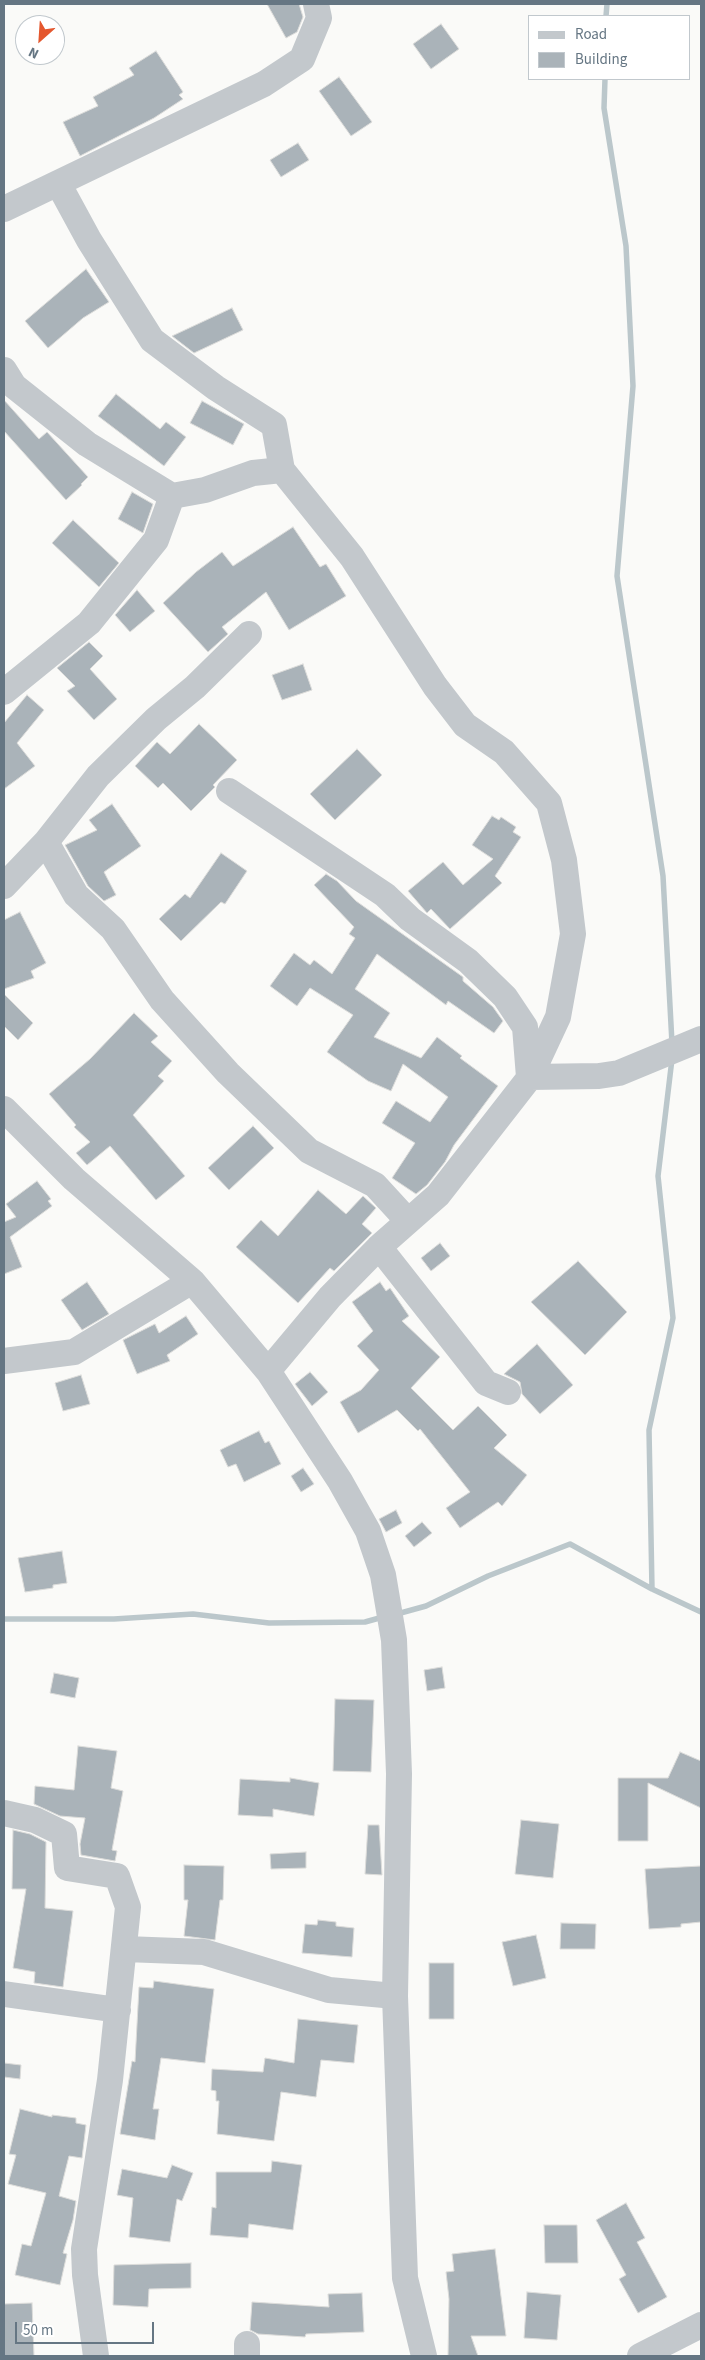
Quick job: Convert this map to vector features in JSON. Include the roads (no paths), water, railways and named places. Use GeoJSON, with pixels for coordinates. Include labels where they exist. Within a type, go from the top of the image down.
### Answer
{"type":"FeatureCollection","features":[{"type":"Feature","properties":{"kind":"street"},"geometry":{"type":"LineString","coordinates":[[4,209],[264,84],[302,59],[319,18],[316,4]]}},
{"type":"Feature","properties":{"kind":"street"},"geometry":{"type":"LineString","coordinates":[[58,183],[89,240],[152,340],[216,388],[274,425],[282,470],[352,557],[436,686],[465,725],[504,752],[549,803],[564,860],[573,934],[558,1017],[530,1078],[438,1195],[379,1247],[330,1297],[268,1371]]}},
{"type":"Feature","properties":{"kind":"street"},"geometry":{"type":"LineString","coordinates":[[4,370],[14,386],[87,444],[172,496],[205,490],[253,473],[282,470]]}},
{"type":"Feature","properties":{"kind":"street"},"geometry":{"type":"LineString","coordinates":[[4,692],[88,623],[156,540],[172,496]]}},
{"type":"Feature","properties":{"kind":"street"},"geometry":{"type":"LineString","coordinates":[[4,886],[46,842],[98,776],[156,719],[195,687],[249,634]]}},
{"type":"Feature","properties":{"kind":"street"},"geometry":{"type":"LineString","coordinates":[[229,791],[385,895],[410,919],[468,961],[504,997],[525,1027],[530,1078]]}},
{"type":"Feature","properties":{"kind":"street"},"geometry":{"type":"LineString","coordinates":[[46,842],[76,895],[113,929],[162,1000],[228,1073],[309,1151],[375,1185],[408,1221]]}},
{"type":"Feature","properties":{"kind":"street"},"geometry":{"type":"LineString","coordinates":[[530,1078],[599,1076],[619,1072],[701,1039]]}},
{"type":"Feature","properties":{"kind":"street"},"geometry":{"type":"LineString","coordinates":[[4,1109],[74,1179],[192,1281],[268,1371],[340,1482],[368,1531],[383,1574],[394,1640],[399,1774],[394,1996],[405,2278],[424,2356]]}},
{"type":"Feature","properties":{"kind":"street"},"geometry":{"type":"LineString","coordinates":[[379,1247],[486,1383],[508,1392]]}},
{"type":"Feature","properties":{"kind":"street"},"geometry":{"type":"LineString","coordinates":[[4,1361],[74,1352],[192,1281]]}},
{"type":"Feature","properties":{"kind":"street"},"geometry":{"type":"LineString","coordinates":[[4,1812],[34,1820],[64,1834],[67,1868],[117,1876],[128,1907],[110,2080],[84,2249],[85,2275],[96,2356]]}},
{"type":"Feature","properties":{"kind":"street"},"geometry":{"type":"LineString","coordinates":[[125,1949],[204,1952],[329,1990],[394,1996]]}},
{"type":"Feature","properties":{"kind":"street"},"geometry":{"type":"LineString","coordinates":[[4,1994],[118,2010]]}},
{"type":"Feature","properties":{"kind":"street"},"geometry":{"type":"LineString","coordinates":[[640,2356],[701,2325]]}},
{"type":"Feature","properties":{"kind":"waterway"},"geometry":{"type":"LineString","coordinates":[[606,15],[607,4]]}},
{"type":"Feature","properties":{"kind":"waterway"},"geometry":{"type":"LineString","coordinates":[[605,80],[604,108],[626,246],[633,386],[617,576],[663,876],[672,1043]]}},
{"type":"Feature","properties":{"kind":"waterway"},"geometry":{"type":"LineString","coordinates":[[652,1589],[649,1430],[673,1318],[658,1176],[672,1059]]}},
{"type":"Feature","properties":{"kind":"waterway"},"geometry":{"type":"LineString","coordinates":[[397,1614],[426,1606],[488,1576],[570,1544],[652,1589],[701,1612]]}},
{"type":"Feature","properties":{"kind":"waterway"},"geometry":{"type":"LineString","coordinates":[[4,1619],[114,1619],[193,1614],[269,1623],[365,1622],[383,1617]]}}]}
